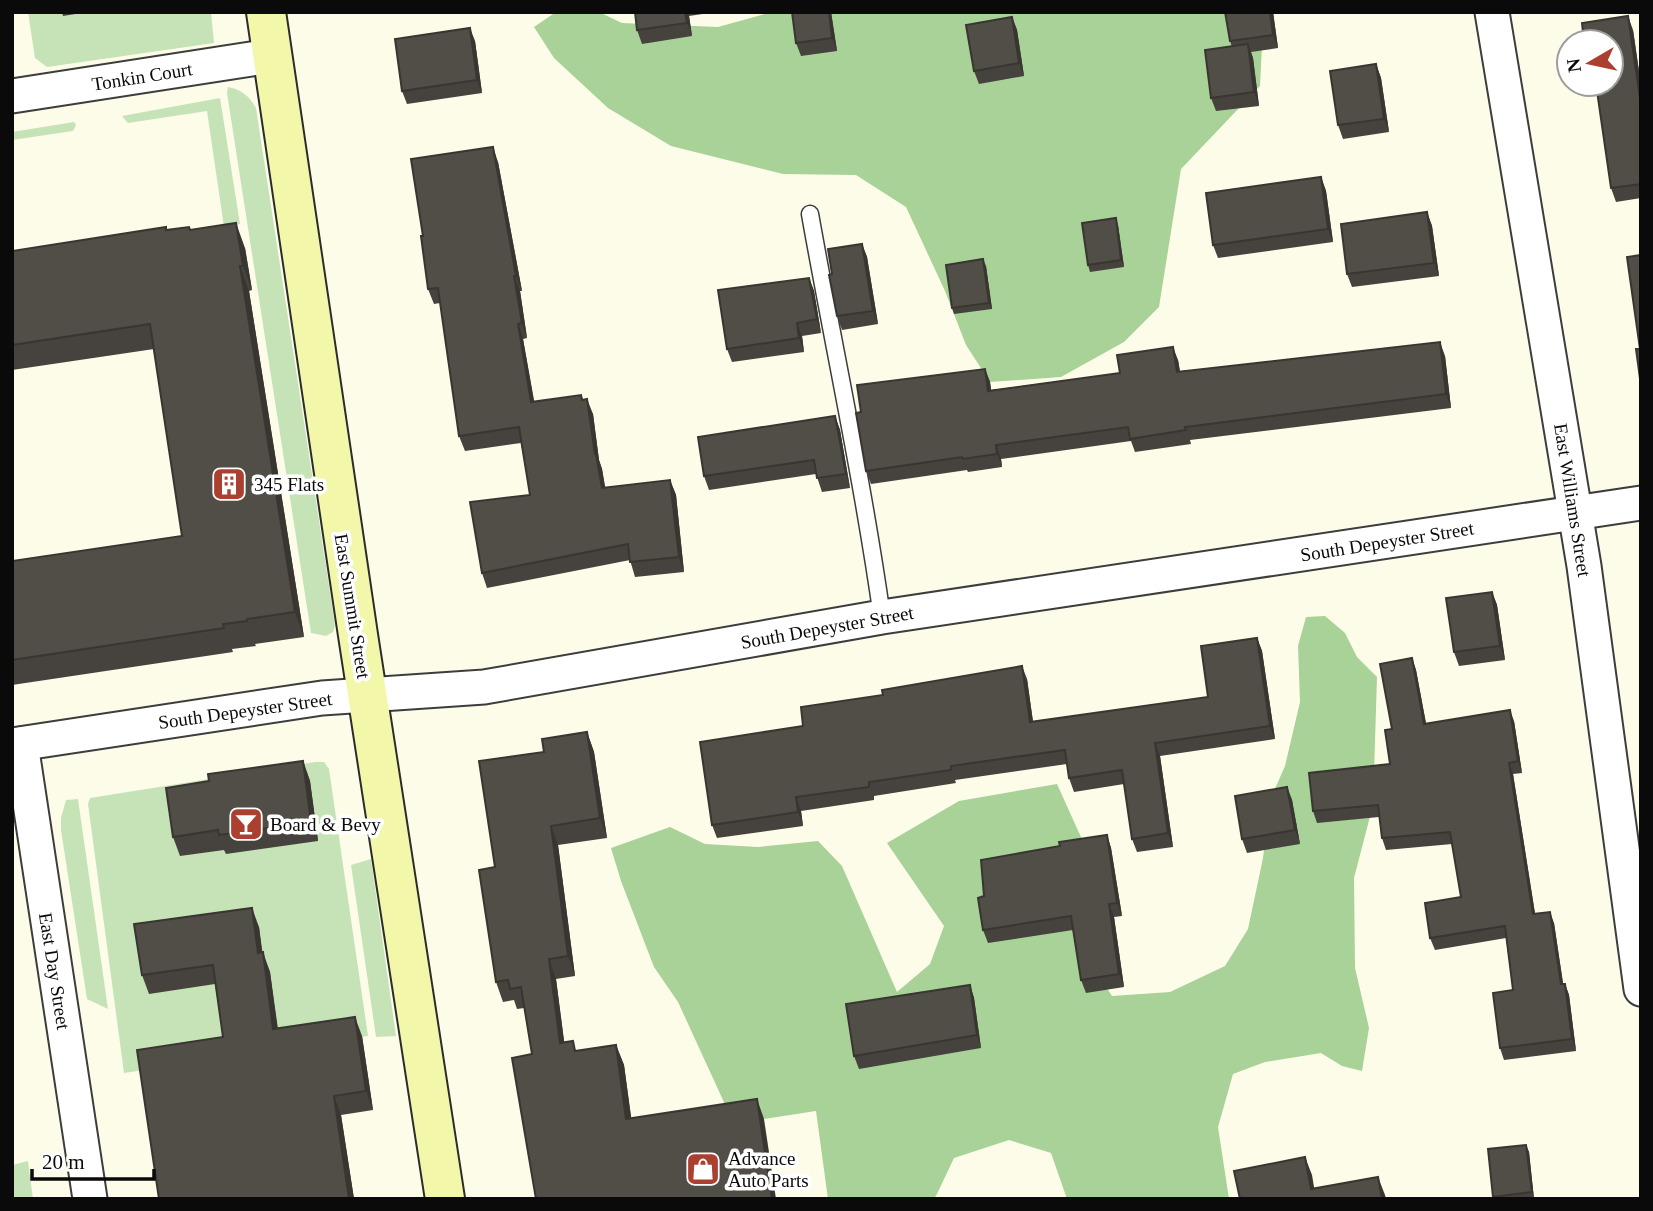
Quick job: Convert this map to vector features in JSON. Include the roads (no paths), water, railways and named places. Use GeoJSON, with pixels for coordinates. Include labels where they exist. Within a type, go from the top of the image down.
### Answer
{"type":"FeatureCollection","features":[{"type":"Feature","properties":{"kind":"street","name":"East Summit Street"},"geometry":{"type":"LineString","coordinates":[[266,12],[445,1199]]}},
{"type":"Feature","properties":{"kind":"street","name":"East Williams Street"},"geometry":{"type":"LineString","coordinates":[[1492,12],[1576,513],[1641,989]]}},
{"type":"Feature","properties":{"kind":"street","name":"Tonkin Court"},"geometry":{"type":"LineString","coordinates":[[12,96],[271,56]]}},
{"type":"Feature","properties":{"kind":"street","name":"South Depeyster Street"},"geometry":{"type":"LineString","coordinates":[[16,745],[322,698],[484,687],[882,617],[1641,503]]}},
{"type":"Feature","properties":{"kind":"street","name":"East Day Street"},"geometry":{"type":"LineString","coordinates":[[16,745],[90,1199]]}},
{"type":"Feature","properties":{"kind":"lane"},"geometry":{"type":"LineString","coordinates":[[810,214],[882,617]]}},
{"type":"Feature","properties":{"kind":"place","name":"345 Flats"},"geometry":{"type":"Point","coordinates":[229,484]}},
{"type":"Feature","properties":{"kind":"place","name":"Board & Bevy"},"geometry":{"type":"Point","coordinates":[246,824]}},
{"type":"Feature","properties":{"kind":"place","name":"Advance Auto Parts"},"geometry":{"type":"Point","coordinates":[703,1169]}}]}
